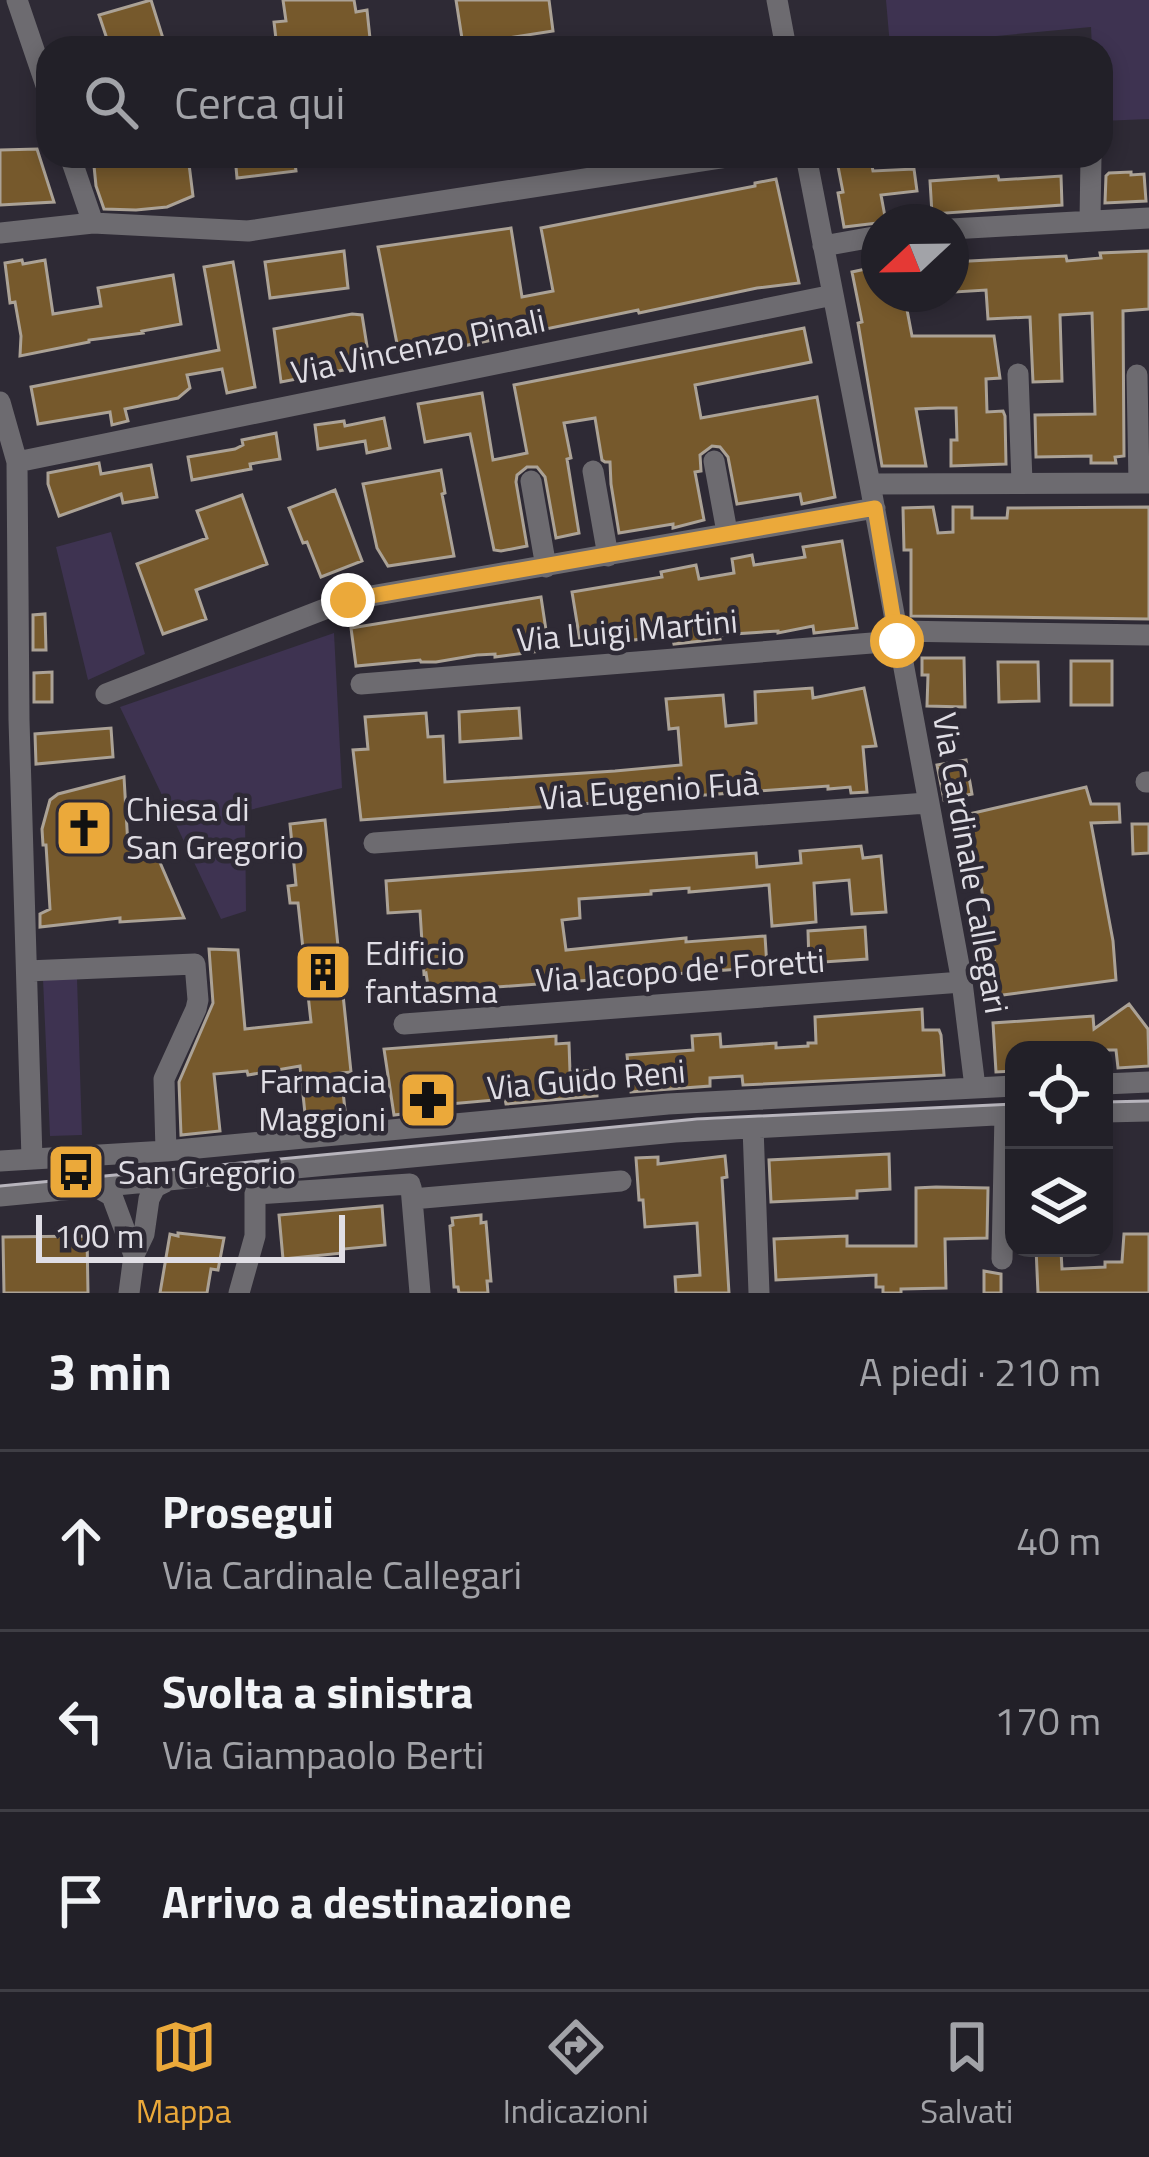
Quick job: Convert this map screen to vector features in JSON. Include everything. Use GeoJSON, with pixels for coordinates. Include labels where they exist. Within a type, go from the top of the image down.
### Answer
{"type":"FeatureCollection","features":[{"type":"Feature","properties":{"kind":"street"},"geometry":{"type":"LineString","coordinates":[[17,0],[36,56]]}},
{"type":"Feature","properties":{"kind":"street"},"geometry":{"type":"LineString","coordinates":[[777,0],[784,36]]}},
{"type":"Feature","properties":{"kind":"street"},"geometry":{"type":"LineString","coordinates":[[74,168],[93,223]]}},
{"type":"Feature","properties":{"kind":"street"},"geometry":{"type":"LineString","coordinates":[[0,233],[93,223],[248,231],[655,168]]}},
{"type":"Feature","properties":{"kind":"street","name":"Via Cardinale Callegari"},"geometry":{"type":"LineString","coordinates":[[808,168],[962,982],[975,1087]]}},
{"type":"Feature","properties":{"kind":"street"},"geometry":{"type":"LineString","coordinates":[[1090,221],[1091,168]]}},
{"type":"Feature","properties":{"kind":"street"},"geometry":{"type":"LineString","coordinates":[[969,228],[1149,218]]}},
{"type":"Feature","properties":{"kind":"street"},"geometry":{"type":"LineString","coordinates":[[823,246],[861,239]]}},
{"type":"Feature","properties":{"kind":"street","name":"Via Vincenzo Pinali"},"geometry":{"type":"LineString","coordinates":[[17,462],[833,295]]}},
{"type":"Feature","properties":{"kind":"street"},"geometry":{"type":"LineString","coordinates":[[1018,374],[1022,482]]}},
{"type":"Feature","properties":{"kind":"street"},"geometry":{"type":"LineString","coordinates":[[870,484],[1144,483],[1137,375]]}},
{"type":"Feature","properties":{"kind":"street"},"geometry":{"type":"LineString","coordinates":[[0,402],[17,462],[32,1159]]}},
{"type":"Feature","properties":{"kind":"street"},"geometry":{"type":"LineString","coordinates":[[713,460],[727,532]]}},
{"type":"Feature","properties":{"kind":"street"},"geometry":{"type":"LineString","coordinates":[[593,471],[608,556]]}},
{"type":"Feature","properties":{"kind":"street"},"geometry":{"type":"LineString","coordinates":[[531,481],[546,567]]}},
{"type":"Feature","properties":{"kind":"street"},"geometry":{"type":"LineString","coordinates":[[106,694],[348,600],[875,508]]}},
{"type":"Feature","properties":{"kind":"street","name":"Via Luigi Martini"},"geometry":{"type":"LineString","coordinates":[[361,684],[897,636],[1149,635]]}},
{"type":"Feature","properties":{"kind":"street","name":"Via Eugenio Fuà"},"geometry":{"type":"LineString","coordinates":[[374,843],[928,803]]}},
{"type":"Feature","properties":{"kind":"street"},"geometry":{"type":"LineString","coordinates":[[27,971],[195,964],[196,1009],[164,1079],[166,1151]]}},
{"type":"Feature","properties":{"kind":"street","name":"Via Jacopo de' Foretti"},"geometry":{"type":"LineString","coordinates":[[404,1024],[962,982]]}},
{"type":"Feature","properties":{"kind":"street"},"geometry":{"type":"LineString","coordinates":[[1113,1084],[1149,1082]]}},
{"type":"Feature","properties":{"kind":"street","name":"Via Guido Reni"},"geometry":{"type":"LineString","coordinates":[[0,1161],[166,1151],[668,1104],[1005,1086]]}},
{"type":"Feature","properties":{"kind":"street"},"geometry":{"type":"LineString","coordinates":[[1113,1112],[1149,1111]]}},
{"type":"Feature","properties":{"kind":"street","name":"Via Guido Reni"},"geometry":{"type":"LineString","coordinates":[[0,1196],[165,1182],[255,1183],[408,1157],[753,1127],[1005,1114]]}},
{"type":"Feature","properties":{"kind":"street"},"geometry":{"type":"LineString","coordinates":[[753,1127],[760,1293]]}},
{"type":"Feature","properties":{"kind":"street","name":"Via Guido Reni"},"geometry":{"type":"LineString","coordinates":[[1002,1259],[1007,1149]]}},
{"type":"Feature","properties":{"kind":"street"},"geometry":{"type":"LineString","coordinates":[[408,1157],[420,1293]]}},
{"type":"Feature","properties":{"kind":"street"},"geometry":{"type":"LineString","coordinates":[[239,1293],[255,1237],[255,1183],[411,1192],[621,1181]]}},
{"type":"Feature","properties":{"kind":"street"},"geometry":{"type":"LineString","coordinates":[[129,1293],[151,1192],[165,1182]]}},
{"type":"Feature","properties":{"kind":"street"},"geometry":{"type":"LineString","coordinates":[[98,1188],[108,1192],[116,1205],[134,1255]]}},
{"type":"Feature","properties":{"kind":"shaded area"},"geometry":{"type":"Polygon","coordinates":[[[886,0],[1149,0],[1149,119],[1113,120],[1113,36],[1091,36],[1091,27],[996,36],[889,36],[886,0]]]}},
{"type":"Feature","properties":{"kind":"shaded area"},"geometry":{"type":"Polygon","coordinates":[[[111,532],[145,654],[88,680],[56,547],[111,532]]]}},
{"type":"Feature","properties":{"kind":"shaded area"},"geometry":{"type":"Polygon","coordinates":[[[334,633],[342,788],[245,811],[246,911],[221,919],[120,707],[334,633]]]}},
{"type":"Feature","properties":{"kind":"shaded area"},"geometry":{"type":"Polygon","coordinates":[[[77,978],[82,1135],[50,1136],[43,979],[77,978]]]}},
{"type":"Feature","properties":{"kind":"building"},"geometry":{"type":"Polygon","coordinates":[[[151,0],[162,36],[106,36],[99,15],[151,0]]]}},
{"type":"Feature","properties":{"kind":"building"},"geometry":{"type":"Polygon","coordinates":[[[283,0],[354,0],[356,12],[367,10],[370,36],[276,36],[274,22],[286,21],[283,0]]]}},
{"type":"Feature","properties":{"kind":"building"},"geometry":{"type":"Polygon","coordinates":[[[456,0],[549,0],[553,31],[462,36],[456,0]]]}},
{"type":"Feature","properties":{"kind":"building"},"geometry":{"type":"Polygon","coordinates":[[[36,149],[36,168],[43,168],[54,202],[0,205],[0,150],[36,149]]]}},
{"type":"Feature","properties":{"kind":"building"},"geometry":{"type":"Polygon","coordinates":[[[94,168],[190,168],[193,196],[167,207],[104,209],[94,168]]]}},
{"type":"Feature","properties":{"kind":"building"},"geometry":{"type":"Polygon","coordinates":[[[236,168],[296,168],[296,171],[237,178],[236,168]]]}},
{"type":"Feature","properties":{"kind":"building"},"geometry":{"type":"Polygon","coordinates":[[[838,168],[914,169],[917,191],[881,195],[883,204],[861,204],[861,225],[844,227],[838,193],[843,192],[838,168]]]}},
{"type":"Feature","properties":{"kind":"building"},"geometry":{"type":"Polygon","coordinates":[[[1144,174],[1146,201],[1105,203],[1106,176],[1144,174]]]}},
{"type":"Feature","properties":{"kind":"building"},"geometry":{"type":"Polygon","coordinates":[[[1061,176],[1062,205],[969,211],[969,204],[931,204],[930,181],[1061,176]]]}},
{"type":"Feature","properties":{"kind":"building"},"geometry":{"type":"Polygon","coordinates":[[[776,179],[799,283],[638,310],[400,359],[378,247],[511,228],[522,297],[553,291],[541,228],[776,179]]]}},
{"type":"Feature","properties":{"kind":"building"},"geometry":{"type":"Polygon","coordinates":[[[344,251],[348,288],[270,298],[265,262],[344,251]]]}},
{"type":"Feature","properties":{"kind":"building"},"geometry":{"type":"Polygon","coordinates":[[[1149,251],[1149,309],[1123,311],[1124,456],[1115,457],[1116,463],[1091,463],[1091,456],[1036,457],[1035,415],[1095,414],[1092,313],[1060,315],[1062,381],[1033,382],[1030,317],[988,319],[986,290],[969,291],[969,261],[1066,256],[1067,261],[1101,258],[1100,253],[1149,251]]]}},
{"type":"Feature","properties":{"kind":"building"},"geometry":{"type":"Polygon","coordinates":[[[22,260],[23,264],[45,260],[53,314],[101,306],[98,288],[173,275],[181,324],[20,356],[21,336],[15,302],[10,303],[5,263],[22,260]]]}},
{"type":"Feature","properties":{"kind":"building"},"geometry":{"type":"Polygon","coordinates":[[[233,262],[255,387],[227,393],[222,369],[187,375],[190,388],[178,398],[125,409],[128,421],[112,425],[110,412],[38,424],[31,387],[219,350],[204,267],[233,262]]]}},
{"type":"Feature","properties":{"kind":"building"},"geometry":{"type":"Polygon","coordinates":[[[861,270],[861,312],[907,312],[912,336],[994,336],[1000,378],[986,379],[987,412],[1003,411],[1005,416],[1006,464],[951,466],[951,440],[957,440],[956,408],[938,408],[916,409],[926,466],[882,466],[852,272],[861,270]]]}},
{"type":"Feature","properties":{"kind":"building"},"geometry":{"type":"Polygon","coordinates":[[[362,315],[370,365],[281,382],[274,329],[362,315]]]}},
{"type":"Feature","properties":{"kind":"building"},"geometry":{"type":"Polygon","coordinates":[[[804,328],[811,362],[695,385],[701,418],[817,397],[835,497],[802,504],[800,494],[737,504],[728,457],[720,447],[712,446],[700,455],[701,471],[695,472],[704,520],[619,533],[610,462],[602,460],[595,418],[564,423],[579,533],[556,538],[545,477],[537,467],[527,467],[516,482],[527,546],[501,551],[494,550],[470,434],[425,442],[418,404],[482,393],[493,460],[527,453],[514,385],[804,328]]]}},
{"type":"Feature","properties":{"kind":"building"},"geometry":{"type":"Polygon","coordinates":[[[384,418],[390,448],[367,453],[365,441],[318,449],[315,425],[344,421],[345,426],[384,418]]]}},
{"type":"Feature","properties":{"kind":"building"},"geometry":{"type":"Polygon","coordinates":[[[276,433],[280,459],[192,480],[188,457],[235,449],[243,445],[242,440],[276,433]]]}},
{"type":"Feature","properties":{"kind":"building"},"geometry":{"type":"Polygon","coordinates":[[[99,463],[101,474],[151,465],[157,497],[123,503],[121,494],[59,516],[48,473],[99,463]]]}},
{"type":"Feature","properties":{"kind":"building"},"geometry":{"type":"Polygon","coordinates":[[[441,470],[454,556],[388,566],[377,548],[363,484],[441,470]]]}},
{"type":"Feature","properties":{"kind":"building"},"geometry":{"type":"Polygon","coordinates":[[[335,490],[362,561],[321,577],[289,508],[335,490]]]}},
{"type":"Feature","properties":{"kind":"building"},"geometry":{"type":"Polygon","coordinates":[[[242,495],[267,564],[196,590],[206,619],[163,634],[137,564],[207,538],[197,511],[242,495]]]}},
{"type":"Feature","properties":{"kind":"building"},"geometry":{"type":"Polygon","coordinates":[[[933,507],[938,533],[953,532],[953,507],[972,507],[972,518],[1007,518],[1008,508],[1149,507],[1149,619],[911,616],[911,550],[904,550],[903,508],[933,507]]]}},
{"type":"Feature","properties":{"kind":"building"},"geometry":{"type":"Polygon","coordinates":[[[842,541],[857,628],[814,633],[813,626],[674,644],[672,635],[581,647],[572,592],[662,577],[661,572],[696,565],[699,579],[734,573],[732,559],[752,555],[754,565],[805,557],[803,547],[842,541]]]}},
{"type":"Feature","properties":{"kind":"building"},"geometry":{"type":"Polygon","coordinates":[[[541,597],[549,650],[356,666],[351,628],[541,597]]]}},
{"type":"Feature","properties":{"kind":"building"},"geometry":{"type":"Polygon","coordinates":[[[45,614],[46,650],[33,650],[33,615],[45,614]]]}},
{"type":"Feature","properties":{"kind":"building"},"geometry":{"type":"Polygon","coordinates":[[[922,658],[964,658],[965,707],[927,706],[928,675],[922,675],[922,658]]]}},
{"type":"Feature","properties":{"kind":"building"},"geometry":{"type":"Polygon","coordinates":[[[1071,661],[1112,661],[1112,705],[1071,705],[1071,661]]]}},
{"type":"Feature","properties":{"kind":"building"},"geometry":{"type":"Polygon","coordinates":[[[998,662],[1038,662],[1039,701],[999,702],[998,662]]]}},
{"type":"Feature","properties":{"kind":"building"},"geometry":{"type":"Polygon","coordinates":[[[52,672],[52,702],[34,702],[34,673],[52,672]]]}},
{"type":"Feature","properties":{"kind":"building"},"geometry":{"type":"Polygon","coordinates":[[[812,688],[813,698],[864,688],[876,746],[863,747],[867,792],[828,786],[361,820],[353,750],[368,749],[365,717],[426,713],[428,737],[443,736],[445,782],[615,771],[681,765],[678,728],[669,729],[666,699],[723,695],[726,726],[756,723],[755,692],[812,688]]]}},
{"type":"Feature","properties":{"kind":"building"},"geometry":{"type":"Polygon","coordinates":[[[519,708],[521,738],[460,742],[459,712],[519,708]]]}},
{"type":"Feature","properties":{"kind":"building"},"geometry":{"type":"Polygon","coordinates":[[[111,728],[113,757],[36,764],[35,734],[111,728]]]}},
{"type":"Feature","properties":{"kind":"building"},"geometry":{"type":"Polygon","coordinates":[[[966,760],[972,794],[944,800],[937,765],[966,760]]]}},
{"type":"Feature","properties":{"kind":"building"},"geometry":{"type":"Polygon","coordinates":[[[124,777],[128,846],[152,844],[184,918],[120,922],[120,918],[40,927],[40,914],[50,909],[42,829],[50,800],[124,777]]]}},
{"type":"Feature","properties":{"kind":"building"},"geometry":{"type":"Polygon","coordinates":[[[1086,787],[1091,804],[1119,804],[1120,822],[1091,823],[1116,980],[995,996],[990,961],[994,960],[965,815],[1086,787]]]}},
{"type":"Feature","properties":{"kind":"building","name":"Edificio fantasma"},"geometry":{"type":"Polygon","coordinates":[[[325,820],[351,1072],[341,1073],[346,1119],[306,1123],[300,1066],[248,1075],[247,1071],[214,1074],[220,1131],[181,1135],[179,1082],[213,1003],[209,949],[238,950],[245,1029],[311,1022],[298,903],[290,903],[288,886],[296,885],[290,824],[325,820]]]}},
{"type":"Feature","properties":{"kind":"building"},"geometry":{"type":"Polygon","coordinates":[[[1132,824],[1149,824],[1149,853],[1133,854],[1132,824]]]}},
{"type":"Feature","properties":{"kind":"building"},"geometry":{"type":"Polygon","coordinates":[[[861,846],[863,858],[881,856],[886,912],[852,914],[849,880],[814,883],[816,922],[772,926],[769,885],[579,899],[580,918],[562,920],[566,950],[765,936],[767,967],[429,992],[420,911],[388,913],[386,881],[756,853],[757,867],[801,863],[800,851],[861,846]]]}},
{"type":"Feature","properties":{"kind":"building"},"geometry":{"type":"Polygon","coordinates":[[[865,927],[867,959],[809,963],[808,931],[865,927]]]}},
{"type":"Feature","properties":{"kind":"building"},"geometry":{"type":"Polygon","coordinates":[[[1129,1004],[1148,1029],[1149,1066],[1118,1068],[1113,1041],[1005,1041],[1005,1072],[996,1072],[993,1023],[1093,1016],[1094,1029],[1129,1004]]]}},
{"type":"Feature","properties":{"kind":"building"},"geometry":{"type":"Polygon","coordinates":[[[922,1009],[923,1030],[939,1030],[941,1035],[944,1075],[743,1085],[742,1076],[710,1078],[710,1086],[631,1092],[627,1055],[693,1050],[692,1036],[720,1034],[721,1047],[808,1046],[816,1043],[815,1017],[922,1009]]]}},
{"type":"Feature","properties":{"kind":"building"},"geometry":{"type":"Polygon","coordinates":[[[556,1036],[556,1044],[569,1043],[570,1072],[596,1070],[597,1096],[438,1105],[394,1115],[384,1049],[556,1036]]]}},
{"type":"Feature","properties":{"kind":"building"},"geometry":{"type":"Polygon","coordinates":[[[889,1154],[890,1189],[857,1191],[857,1198],[771,1202],[769,1160],[889,1154]]]}},
{"type":"Feature","properties":{"kind":"building"},"geometry":{"type":"Polygon","coordinates":[[[725,1156],[727,1177],[722,1178],[729,1293],[676,1293],[675,1277],[700,1275],[697,1223],[645,1227],[636,1158],[658,1157],[658,1164],[725,1156]]]}},
{"type":"Feature","properties":{"kind":"building"},"geometry":{"type":"Polygon","coordinates":[[[916,1188],[988,1188],[987,1238],[945,1239],[946,1288],[883,1293],[883,1287],[876,1287],[876,1275],[776,1280],[774,1239],[847,1236],[847,1246],[916,1246],[916,1188]]]}},
{"type":"Feature","properties":{"kind":"building"},"geometry":{"type":"Polygon","coordinates":[[[382,1206],[385,1245],[283,1259],[279,1215],[382,1206]]]}},
{"type":"Feature","properties":{"kind":"building"},"geometry":{"type":"Polygon","coordinates":[[[481,1215],[481,1223],[486,1222],[488,1293],[459,1293],[454,1287],[452,1218],[481,1215]]]}},
{"type":"Feature","properties":{"kind":"building"},"geometry":{"type":"Polygon","coordinates":[[[170,1234],[224,1238],[218,1270],[211,1269],[207,1293],[160,1293],[170,1234]]]}},
{"type":"Feature","properties":{"kind":"building"},"geometry":{"type":"Polygon","coordinates":[[[1124,1234],[1149,1234],[1149,1293],[1038,1293],[1036,1257],[1061,1257],[1062,1269],[1122,1262],[1124,1234]]]}},
{"type":"Feature","properties":{"kind":"building"},"geometry":{"type":"Polygon","coordinates":[[[87,1236],[88,1293],[4,1293],[3,1237],[87,1236]]]}},
{"type":"Feature","properties":{"kind":"building"},"geometry":{"type":"Polygon","coordinates":[[[984,1271],[1001,1274],[1001,1293],[984,1293],[984,1271]]]}},
{"type":"Feature","properties":{"kind":"tram line"},"geometry":{"type":"LineString","coordinates":[[1113,1102],[1149,1101]]}},
{"type":"Feature","properties":{"kind":"tram line"},"geometry":{"type":"LineString","coordinates":[[0,1186],[697,1119],[1005,1104]]}},
{"type":"Feature","properties":{"kind":"place","name":"Chiesa di San Gregorio"},"geometry":{"type":"Point","coordinates":[84,828]}},
{"type":"Feature","properties":{"kind":"place","name":"Edificio fantasma"},"geometry":{"type":"Point","coordinates":[323,972]}},
{"type":"Feature","properties":{"kind":"place","name":"Farmacia Maggioni"},"geometry":{"type":"Point","coordinates":[428,1100]}},
{"type":"Feature","properties":{"kind":"place","name":"San Gregorio"},"geometry":{"type":"Point","coordinates":[76,1172]}},
{"type":"Feature","properties":{"kind":"route"},"geometry":{"type":"LineString","coordinates":[[348,600],[875,508],[897,641]]}}]}
